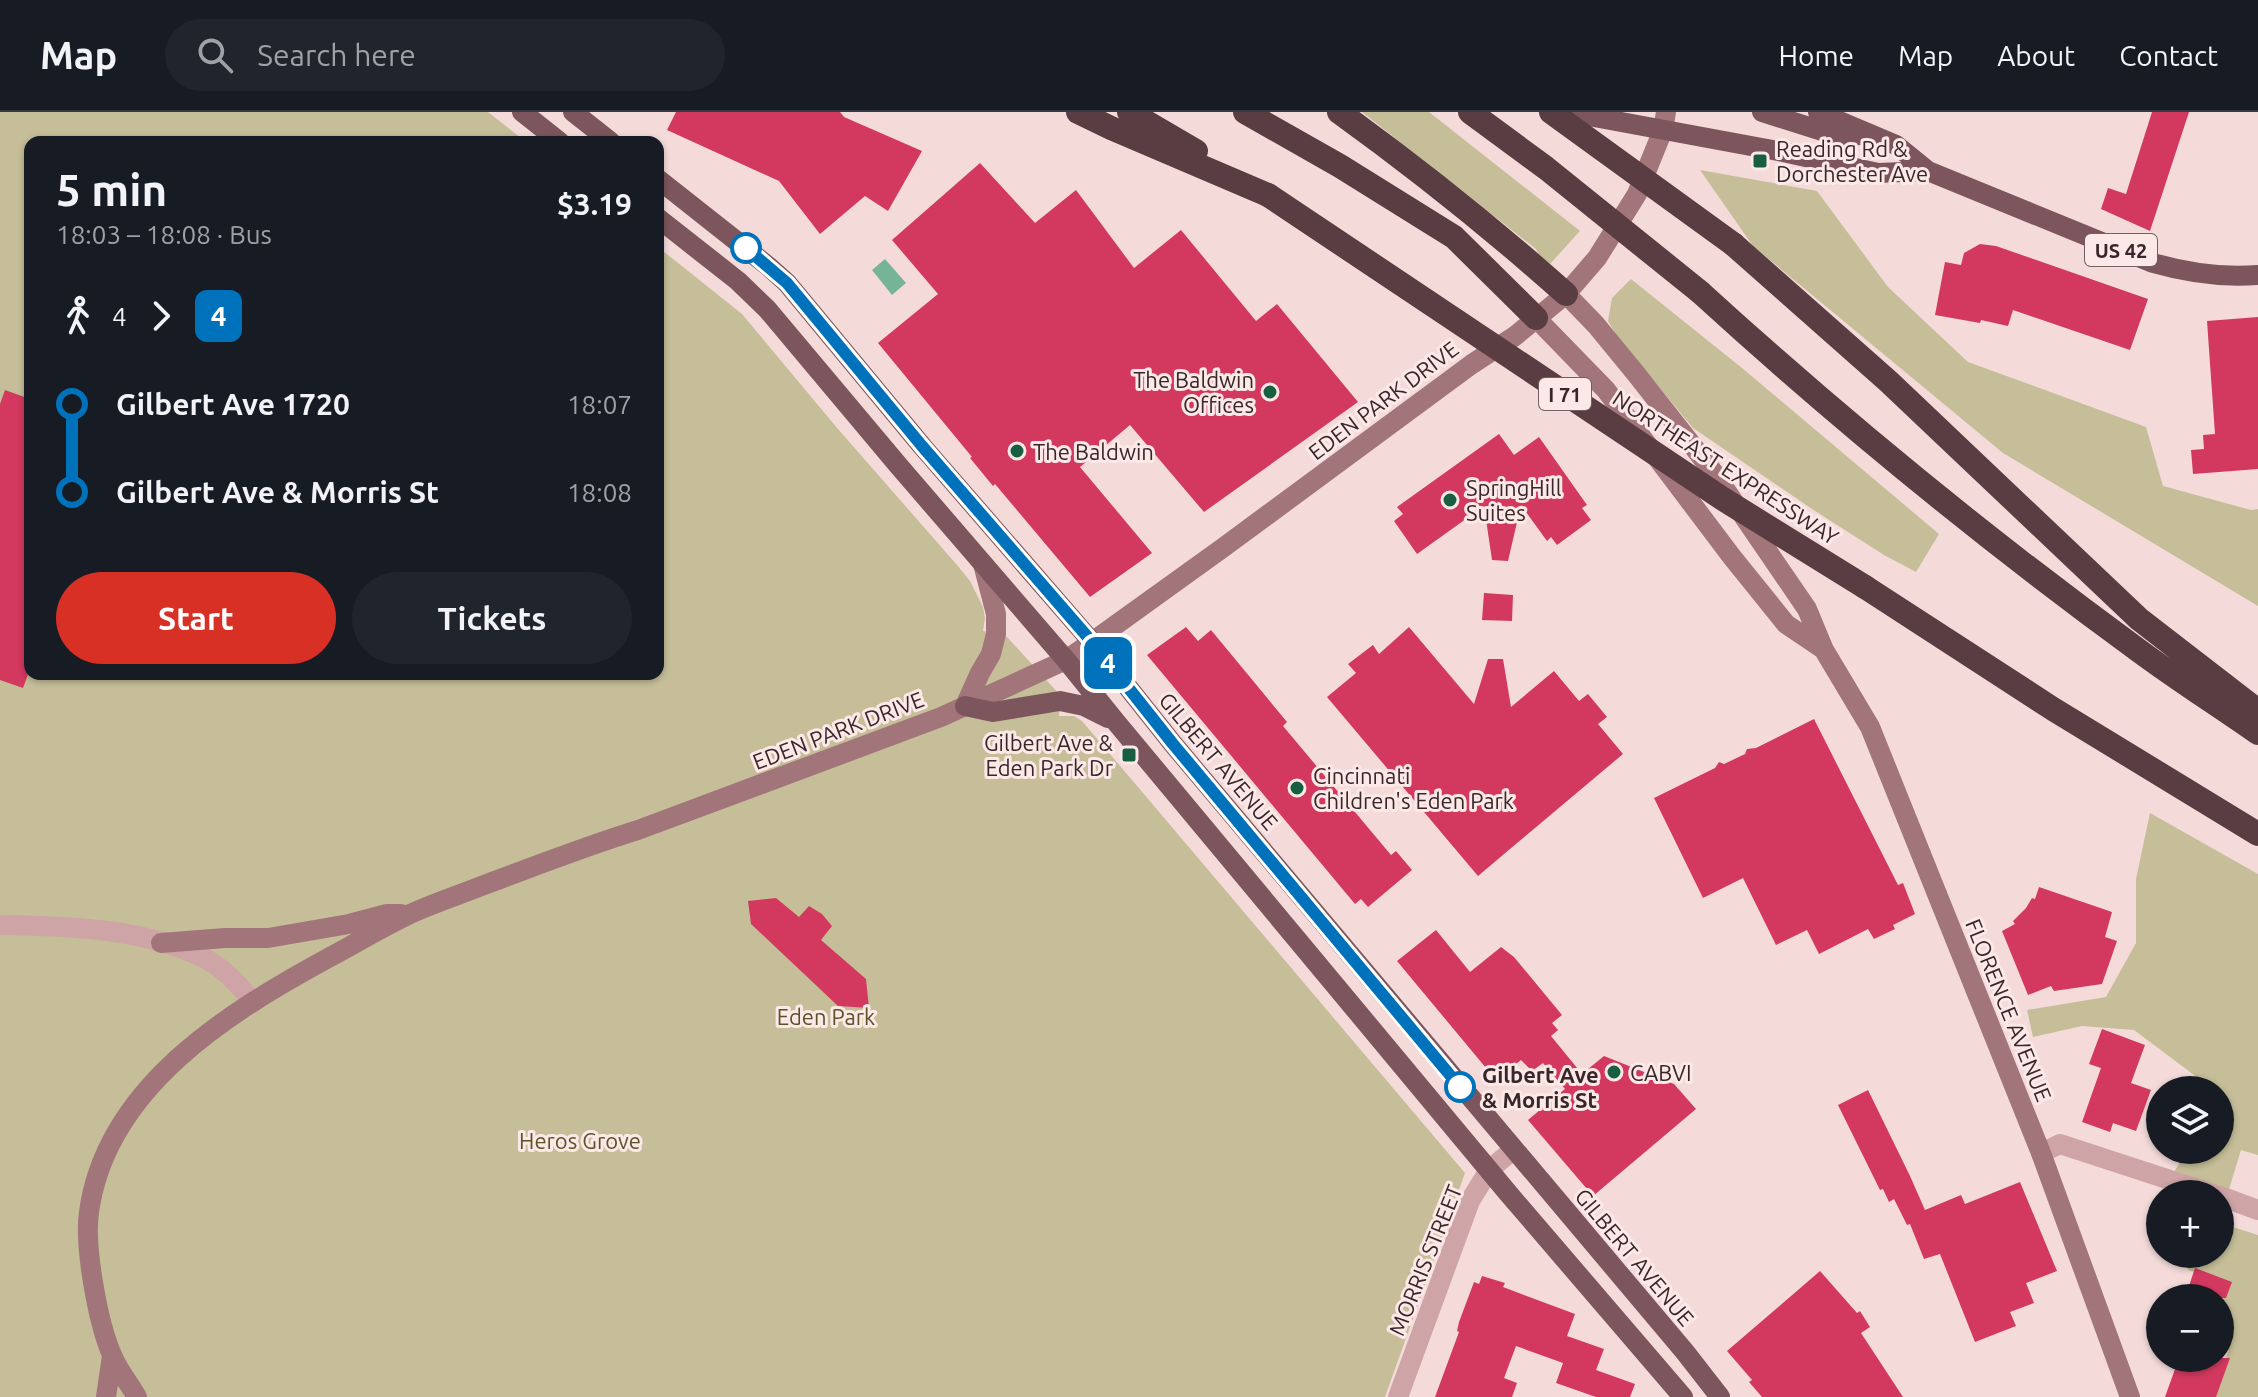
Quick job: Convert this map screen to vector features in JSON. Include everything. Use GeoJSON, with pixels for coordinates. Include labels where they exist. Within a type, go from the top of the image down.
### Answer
{"type":"FeatureCollection","features":[{"type":"Feature","properties":{"kind":"highway"},"geometry":{"type":"LineString","coordinates":[[1078,112],[1268,195]]}},
{"type":"Feature","properties":{"kind":"highway","name":"NORTHEAST EXPRESSWAY"},"geometry":{"type":"LineString","coordinates":[[1129,112],[1268,195],[1723,499],[2053,709],[2258,834]]}},
{"type":"Feature","properties":{"kind":"highway"},"geometry":{"type":"LineString","coordinates":[[1245,112],[1340,166],[1454,237],[1536,318]]}},
{"type":"Feature","properties":{"kind":"highway"},"geometry":{"type":"LineString","coordinates":[[1339,112],[1493,229],[1566,294]]}},
{"type":"Feature","properties":{"kind":"highway"},"geometry":{"type":"LineString","coordinates":[[1470,112],[1546,168],[1700,292],[1873,443],[2022,563],[2138,650],[2258,733]]}},
{"type":"Feature","properties":{"kind":"highway"},"geometry":{"type":"LineString","coordinates":[[1551,112],[1733,244]]}},
{"type":"Feature","properties":{"kind":"highway"},"geometry":{"type":"LineString","coordinates":[[1578,112],[1888,381],[2139,619],[2258,711]]}},
{"type":"Feature","properties":{"kind":"main road"},"geometry":{"type":"LineString","coordinates":[[522,112],[552,136]]}},
{"type":"Feature","properties":{"kind":"main road"},"geometry":{"type":"LineString","coordinates":[[573,112],[603,136]]}},
{"type":"Feature","properties":{"kind":"main road","name":"US 42"},"geometry":{"type":"LineString","coordinates":[[1567,112],[1664,121],[1878,173],[1928,171]]}},
{"type":"Feature","properties":{"kind":"main road"},"geometry":{"type":"LineString","coordinates":[[1762,112],[1841,137],[1871,133]]}},
{"type":"Feature","properties":{"kind":"main road","name":"US 42"},"geometry":{"type":"LineString","coordinates":[[1818,112],[1896,145],[1928,171],[2153,263],[2179,271],[2215,276],[2258,275]]}},
{"type":"Feature","properties":{"kind":"main road","name":"GILBERT AVENUE"},"geometry":{"type":"LineString","coordinates":[[664,184],[787,283],[922,446],[1092,642],[1173,744],[1720,1397]]}},
{"type":"Feature","properties":{"kind":"main road"},"geometry":{"type":"LineString","coordinates":[[664,223],[738,281],[767,309],[1066,660],[1489,1170],[1683,1397]]}},
{"type":"Feature","properties":{"kind":"main road"},"geometry":{"type":"LineString","coordinates":[[965,706],[993,712],[1060,701],[1084,706],[1116,722]]}},
{"type":"Feature","properties":{"kind":"street","name":"EDEN PARK DRIVE"},"geometry":{"type":"LineString","coordinates":[[137,1397],[112,1356],[104,1330],[88,1250],[94,1186],[107,1151],[141,1096],[173,1062],[208,1032],[294,977],[409,914],[896,735],[1066,660],[1566,294],[1597,258],[1637,194],[1664,121]]}},
{"type":"Feature","properties":{"kind":"street","name":"FLORENCE AVENUE"},"geometry":{"type":"LineString","coordinates":[[1566,294],[1596,325],[1714,473],[1807,609],[1824,650],[1870,727],[2041,1153],[2130,1397]]}},
{"type":"Feature","properties":{"kind":"street","name":"FLORENCE AVENUE"},"geometry":{"type":"LineString","coordinates":[[1536,318],[1606,390],[1786,624],[1824,650]]}},
{"type":"Feature","properties":{"kind":"street"},"geometry":{"type":"LineString","coordinates":[[965,706],[995,641],[996,614],[983,564]]}},
{"type":"Feature","properties":{"kind":"street"},"geometry":{"type":"LineString","coordinates":[[161,943],[268,938],[387,914],[409,914]]}},
{"type":"Feature","properties":{"kind":"street"},"geometry":{"type":"LineString","coordinates":[[0,925],[59,926],[125,934],[161,943],[203,957],[231,976],[253,1002]]}},
{"type":"Feature","properties":{"kind":"street"},"geometry":{"type":"LineString","coordinates":[[2041,1153],[2060,1144],[2170,1180]]}},
{"type":"Feature","properties":{"kind":"street","name":"MORRIS STREET"},"geometry":{"type":"LineString","coordinates":[[1398,1397],[1470,1201],[1489,1170],[1513,1150]]}},
{"type":"Feature","properties":{"kind":"street"},"geometry":{"type":"LineString","coordinates":[[2234,1201],[2258,1210]]}},
{"type":"Feature","properties":{"kind":"street","name":"EDEN PARK DRIVE"},"geometry":{"type":"LineString","coordinates":[[106,1397],[112,1356]]}},
{"type":"Feature","properties":{"kind":"green space","name":"Eden Park"},"geometry":{"type":"Polygon","coordinates":[[[0,112],[488,112],[518,136],[24,136],[24,680],[664,680],[664,252],[742,314],[970,581],[983,607],[983,631],[1003,634],[1008,638],[1060,695],[1059,716],[1074,716],[1082,721],[1465,1173],[1385,1397],[0,1397],[0,112]]]}},
{"type":"Feature","properties":{"kind":"green space"},"geometry":{"type":"Polygon","coordinates":[[[1362,112],[1429,112],[1580,231],[1550,264],[1539,256],[1536,249],[1362,112]]]}},
{"type":"Feature","properties":{"kind":"green space"},"geometry":{"type":"Polygon","coordinates":[[[1700,170],[1817,191],[1888,287],[1968,362],[2146,427],[2163,486],[2251,510],[2258,509],[2258,606],[2003,453],[1753,246],[1700,170]]]}},
{"type":"Feature","properties":{"kind":"green space"},"geometry":{"type":"Polygon","coordinates":[[[1631,279],[1939,534],[1916,572],[1812,509],[1693,428],[1608,321],[1612,298],[1631,279]]]}},
{"type":"Feature","properties":{"kind":"green space"},"geometry":{"type":"Polygon","coordinates":[[[2150,813],[2258,874],[2258,1155],[2241,1150],[2232,1180],[2170,1179],[2179,1164],[2234,1164],[2234,1076],[2194,1076],[2134,1030],[2082,1026],[2033,1037],[2027,1010],[2106,997],[2136,943],[2136,879],[2150,813]]]}},
{"type":"Feature","properties":{"kind":"green space"},"geometry":{"type":"Polygon","coordinates":[[[2234,1227],[2258,1235],[2258,1397],[2214,1397],[2222,1372],[2234,1372],[2234,1284],[2188,1270],[2234,1268],[2234,1227]]]}},
{"type":"Feature","properties":{"kind":"shaded area"},"geometry":{"type":"Polygon","coordinates":[[[885,259],[906,283],[892,295],[872,270],[885,259]]]}},
{"type":"Feature","properties":{"kind":"building"},"geometry":{"type":"Polygon","coordinates":[[[676,112],[840,112],[844,117],[922,151],[888,211],[865,196],[820,234],[779,181],[667,130],[676,112]]]}},
{"type":"Feature","properties":{"kind":"building"},"geometry":{"type":"Polygon","coordinates":[[[2152,112],[2189,112],[2150,231],[2101,209],[2108,188],[2126,194],[2152,112]]]}},
{"type":"Feature","properties":{"kind":"building"},"geometry":{"type":"Polygon","coordinates":[[[980,163],[1035,223],[1076,190],[1134,268],[1181,230],[1256,321],[1277,304],[1358,402],[1204,512],[1130,425],[1080,467],[1152,553],[1090,597],[995,484],[993,486],[878,343],[938,294],[892,240],[980,163]]]}},
{"type":"Feature","properties":{"kind":"building"},"geometry":{"type":"Polygon","coordinates":[[[1980,244],[1996,246],[2148,299],[2130,350],[2013,310],[2008,326],[1935,315],[1945,262],[1961,265],[1964,253],[1980,244]]]}},
{"type":"Feature","properties":{"kind":"building"},"geometry":{"type":"Polygon","coordinates":[[[2258,317],[2258,469],[2193,474],[2191,450],[2204,449],[2203,435],[2215,434],[2207,321],[2258,317]]]}},
{"type":"Feature","properties":{"kind":"building"},"geometry":{"type":"Polygon","coordinates":[[[5,390],[24,397],[26,680],[23,688],[0,680],[0,404],[5,390]]]}},
{"type":"Feature","properties":{"kind":"building","name":"SpringHill Suites"},"geometry":{"type":"Polygon","coordinates":[[[1499,434],[1514,455],[1539,437],[1587,505],[1582,508],[1591,520],[1557,545],[1551,537],[1547,541],[1521,505],[1508,561],[1492,560],[1484,506],[1417,554],[1394,521],[1403,514],[1397,507],[1499,434]]]}},
{"type":"Feature","properties":{"kind":"building"},"geometry":{"type":"Polygon","coordinates":[[[1484,593],[1513,595],[1512,621],[1482,620],[1484,593]]]}},
{"type":"Feature","properties":{"kind":"building","name":"Cincinnati Children's Eden Park"},"geometry":{"type":"Polygon","coordinates":[[[1186,627],[1198,641],[1211,630],[1287,722],[1283,726],[1391,855],[1396,851],[1412,870],[1368,907],[1361,899],[1355,904],[1147,655],[1186,627]]]}},
{"type":"Feature","properties":{"kind":"building"},"geometry":{"type":"Polygon","coordinates":[[[1409,627],[1474,704],[1488,659],[1503,659],[1511,707],[1554,671],[1579,701],[1588,694],[1607,717],[1598,724],[1623,754],[1478,876],[1327,697],[1356,673],[1348,664],[1373,645],[1379,654],[1409,627]]]}},
{"type":"Feature","properties":{"kind":"building"},"geometry":{"type":"Polygon","coordinates":[[[1814,719],[1898,885],[1903,883],[1915,914],[1874,939],[1868,929],[1819,954],[1807,930],[1776,945],[1743,878],[1703,898],[1654,798],[1715,768],[1719,762],[1724,764],[1745,754],[1747,749],[1756,748],[1814,719]]]}},
{"type":"Feature","properties":{"kind":"building"},"geometry":{"type":"Polygon","coordinates":[[[2039,887],[2112,912],[2105,937],[2117,941],[2102,984],[2054,991],[2051,986],[2028,995],[2002,931],[2015,924],[2013,921],[2032,898],[2035,899],[2039,887]]]}},
{"type":"Feature","properties":{"kind":"building"},"geometry":{"type":"Polygon","coordinates":[[[776,898],[799,917],[809,906],[822,914],[832,926],[821,940],[866,979],[869,1008],[838,1006],[751,924],[748,901],[776,898]]]}},
{"type":"Feature","properties":{"kind":"building","name":"CABVI"},"geometry":{"type":"Polygon","coordinates":[[[1436,930],[1470,972],[1501,947],[1514,957],[1562,1015],[1552,1023],[1558,1030],[1551,1036],[1582,1074],[1604,1056],[1674,1084],[1696,1109],[1593,1196],[1528,1120],[1565,1089],[1543,1063],[1532,1071],[1521,1060],[1496,1080],[1397,961],[1436,930]]]}},
{"type":"Feature","properties":{"kind":"building"},"geometry":{"type":"Polygon","coordinates":[[[2102,1029],[2145,1045],[2131,1083],[2146,1088],[2146,1104],[2136,1131],[2113,1123],[2110,1132],[2082,1122],[2101,1068],[2089,1064],[2102,1029]]]}},
{"type":"Feature","properties":{"kind":"building"},"geometry":{"type":"Polygon","coordinates":[[[1868,1090],[1925,1210],[1961,1195],[1965,1204],[2020,1182],[2057,1271],[2026,1283],[2034,1303],[2010,1312],[2016,1326],[1975,1342],[1940,1254],[1924,1259],[1910,1224],[1907,1225],[1894,1199],[1889,1202],[1883,1189],[1880,1190],[1838,1105],[1868,1090]]]}},
{"type":"Feature","properties":{"kind":"building"},"geometry":{"type":"Polygon","coordinates":[[[2195,1268],[2232,1282],[2231,1284],[2190,1284],[2195,1268]]]}},
{"type":"Feature","properties":{"kind":"building"},"geometry":{"type":"Polygon","coordinates":[[[1820,1271],[1857,1313],[1860,1311],[1870,1327],[1861,1333],[1903,1397],[1762,1397],[1727,1351],[1820,1271]]]}},
{"type":"Feature","properties":{"kind":"building"},"geometry":{"type":"Polygon","coordinates":[[[1482,1276],[1575,1314],[1567,1336],[1604,1349],[1596,1370],[1635,1384],[1630,1397],[1596,1397],[1556,1383],[1563,1363],[1516,1346],[1504,1378],[1517,1383],[1512,1397],[1435,1397],[1474,1282],[1479,1284],[1482,1276]]]}},
{"type":"Feature","properties":{"kind":"building"},"geometry":{"type":"Polygon","coordinates":[[[2174,1372],[2225,1372],[2216,1397],[2165,1397],[2174,1372]]]}},
{"type":"Feature","properties":{"kind":"bus line","name":"4"},"geometry":{"type":"LineString","coordinates":[[746,248],[787,283],[922,446],[1092,642],[1173,744],[1460,1087]]}},
{"type":"Feature","properties":{"kind":"place","name":"Reading Rd & Dorchester Ave"},"geometry":{"type":"Point","coordinates":[1760,161]}},
{"type":"Feature","properties":{"kind":"place","name":"The Baldwin Offices"},"geometry":{"type":"Point","coordinates":[1270,392]}},
{"type":"Feature","properties":{"kind":"place","name":"The Baldwin"},"geometry":{"type":"Point","coordinates":[1017,451]}},
{"type":"Feature","properties":{"kind":"place","name":"SpringHill Suites"},"geometry":{"type":"Point","coordinates":[1450,500]}},
{"type":"Feature","properties":{"kind":"place","name":"Gilbert Ave & Eden Park Dr"},"geometry":{"type":"Point","coordinates":[1129,755]}},
{"type":"Feature","properties":{"kind":"place","name":"Cincinnati Children's Eden Park"},"geometry":{"type":"Point","coordinates":[1297,788]}},
{"type":"Feature","properties":{"kind":"place","name":"CABVI"},"geometry":{"type":"Point","coordinates":[1614,1072]}},
{"type":"Feature","properties":{"kind":"place","name":"Gilbert Ave & Morris St"},"geometry":{"type":"Point","coordinates":[1460,1087]}},
{"type":"Feature","properties":{"kind":"park label","name":"Heros Grove"},"geometry":{"type":"Point","coordinates":[580,1140]}}]}
